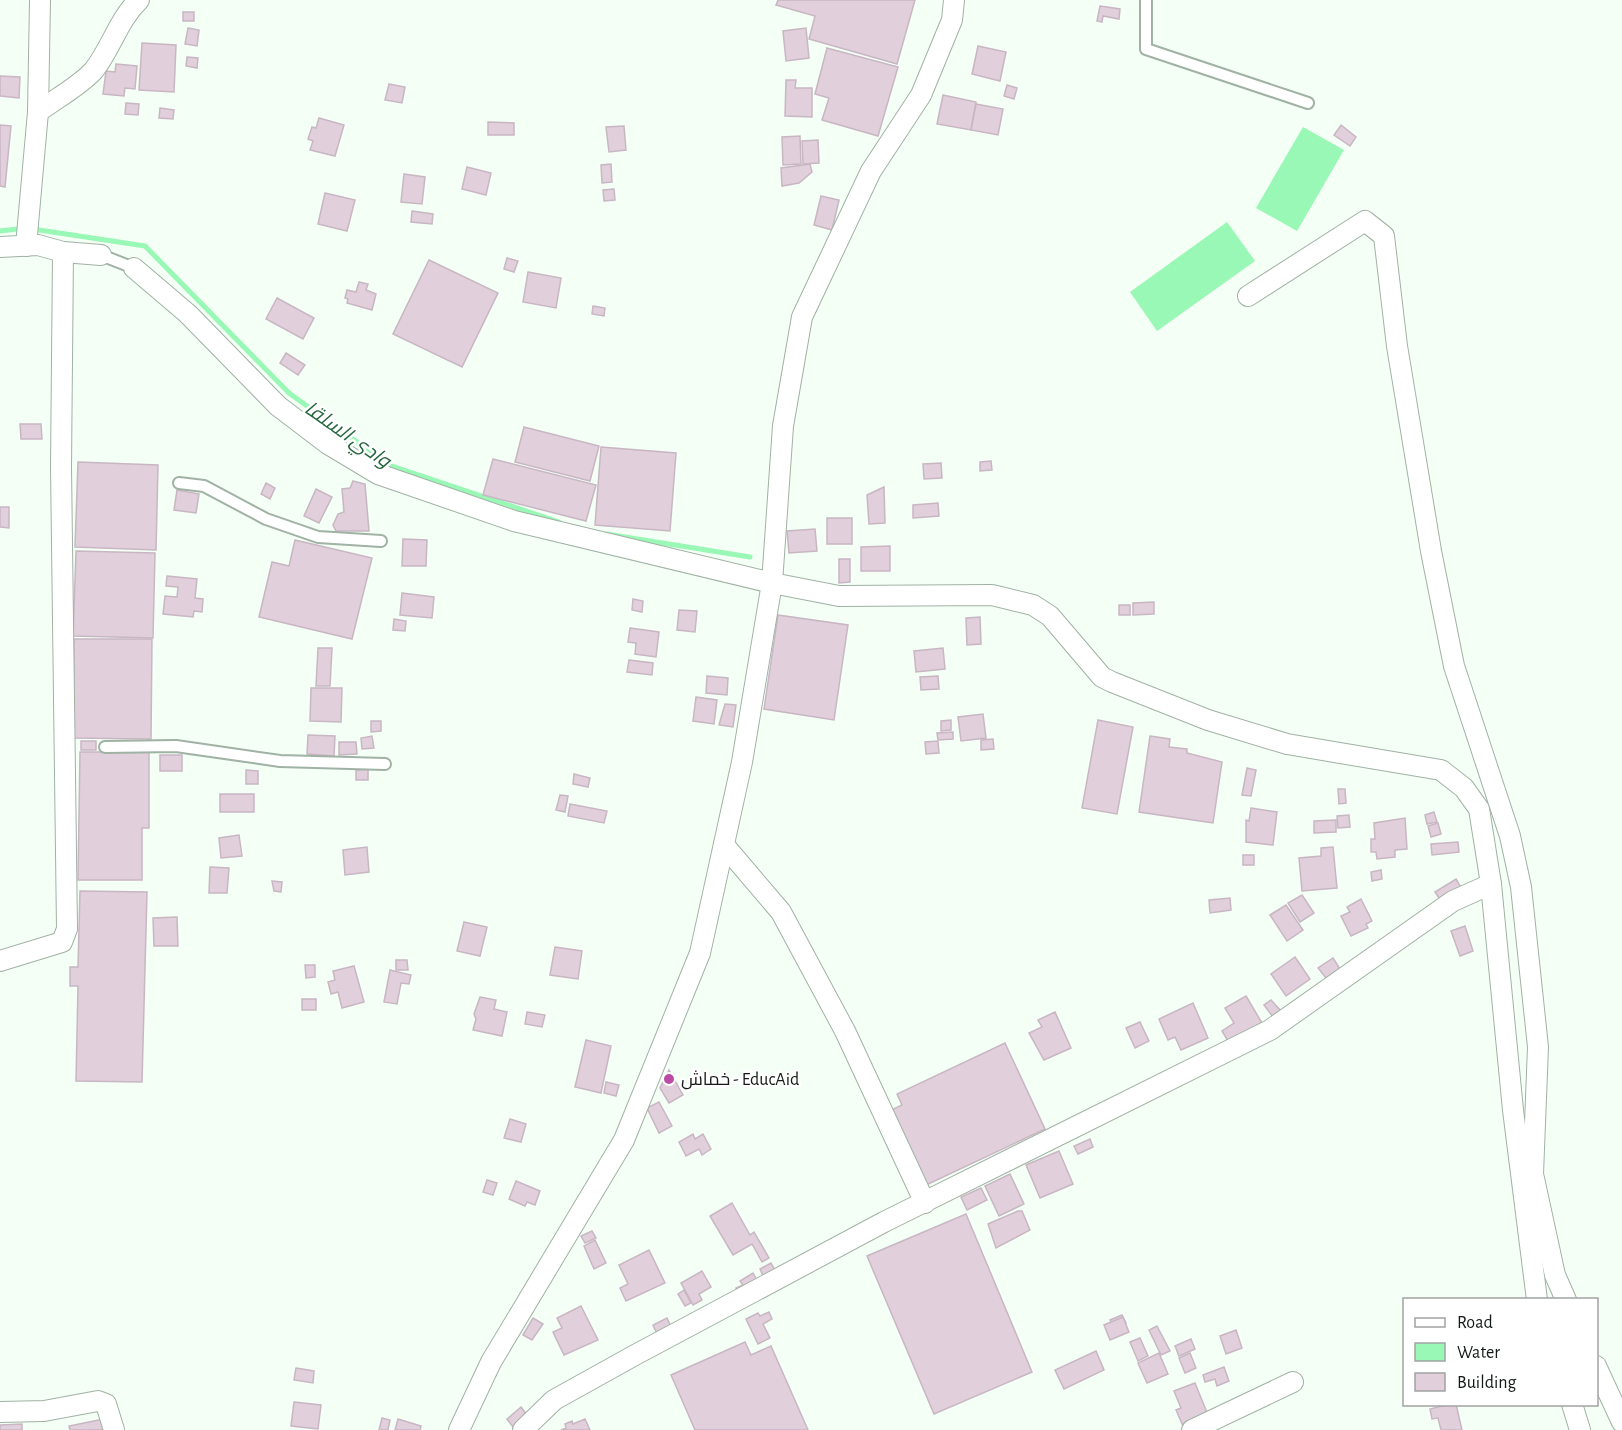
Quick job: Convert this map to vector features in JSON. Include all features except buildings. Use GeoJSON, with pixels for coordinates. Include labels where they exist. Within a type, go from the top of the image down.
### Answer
{"type":"FeatureCollection","features":[{"type":"Feature","properties":{"kind":"street"},"geometry":{"type":"LineString","coordinates":[[27,246],[38,112],[40,0]]}},
{"type":"Feature","properties":{"kind":"street"},"geometry":{"type":"LineString","coordinates":[[38,112],[92,71],[108,47],[124,14],[139,0]]}},
{"type":"Feature","properties":{"kind":"street"},"geometry":{"type":"LineString","coordinates":[[459,1430],[491,1362],[624,1140],[700,953],[742,762],[772,584],[783,426],[802,318],[871,171],[921,95],[952,20],[954,0]]}},
{"type":"Feature","properties":{"kind":"street"},"geometry":{"type":"LineString","coordinates":[[1248,296],[1365,221],[1384,236],[1397,346],[1427,528],[1454,666],[1510,836],[1521,887],[1538,1047],[1533,1174],[1555,1275],[1566,1298]]}},
{"type":"Feature","properties":{"kind":"street"},"geometry":{"type":"LineString","coordinates":[[0,247],[38,245],[63,252],[101,255]]}},
{"type":"Feature","properties":{"kind":"street"},"geometry":{"type":"LineString","coordinates":[[0,961],[62,942],[67,929],[61,467],[63,252]]}},
{"type":"Feature","properties":{"kind":"street"},"geometry":{"type":"LineString","coordinates":[[134,268],[189,314],[278,406],[328,444],[378,474],[514,521],[772,584],[839,596],[992,595],[1033,605],[1050,616],[1102,677],[1112,682],[1209,720],[1287,744],[1441,770],[1464,788],[1479,809],[1491,884],[1513,1110],[1538,1298]]}},
{"type":"Feature","properties":{"kind":"street"},"geometry":{"type":"LineString","coordinates":[[724,845],[781,912],[845,1030],[924,1203]]}},
{"type":"Feature","properties":{"kind":"street"},"geometry":{"type":"LineString","coordinates":[[523,1430],[554,1400],[884,1222],[1270,1030],[1453,901],[1491,884]]}},
{"type":"Feature","properties":{"kind":"street"},"geometry":{"type":"LineString","coordinates":[[1598,1370],[1622,1422]]}},
{"type":"Feature","properties":{"kind":"street"},"geometry":{"type":"LineString","coordinates":[[1192,1430],[1293,1382]]}},
{"type":"Feature","properties":{"kind":"street"},"geometry":{"type":"LineString","coordinates":[[0,1412],[44,1411],[98,1401],[106,1404],[114,1430]]}},
{"type":"Feature","properties":{"kind":"street"},"geometry":{"type":"LineString","coordinates":[[1573,1406],[1580,1430]]}},
{"type":"Feature","properties":{"kind":"lane"},"geometry":{"type":"LineString","coordinates":[[1146,0],[1146,49],[1308,103]]}},
{"type":"Feature","properties":{"kind":"lane"},"geometry":{"type":"LineString","coordinates":[[101,255],[134,268]]}},
{"type":"Feature","properties":{"kind":"lane"},"geometry":{"type":"LineString","coordinates":[[179,483],[204,486],[266,519],[318,537],[381,541]]}},
{"type":"Feature","properties":{"kind":"lane"},"geometry":{"type":"LineString","coordinates":[[105,747],[176,746],[280,761],[385,764]]}},
{"type":"Feature","properties":{"kind":"water"},"geometry":{"type":"Polygon","coordinates":[[[1303,127],[1344,150],[1297,231],[1256,208],[1303,127]]]}},
{"type":"Feature","properties":{"kind":"water"},"geometry":{"type":"Polygon","coordinates":[[[1227,222],[1255,261],[1157,331],[1130,292],[1227,222]]]}},
{"type":"Feature","properties":{"kind":"waterway","name":"وادي السلقا"},"geometry":{"type":"LineString","coordinates":[[0,231],[26,228],[145,246],[289,393],[389,465],[559,522]]}},
{"type":"Feature","properties":{"kind":"waterway","name":"وادي السلقا"},"geometry":{"type":"LineString","coordinates":[[606,534],[750,557]]}},
{"type":"Feature","properties":{"kind":"place","name":"خماش - EducAid"},"geometry":{"type":"Point","coordinates":[669,1079]}}]}
